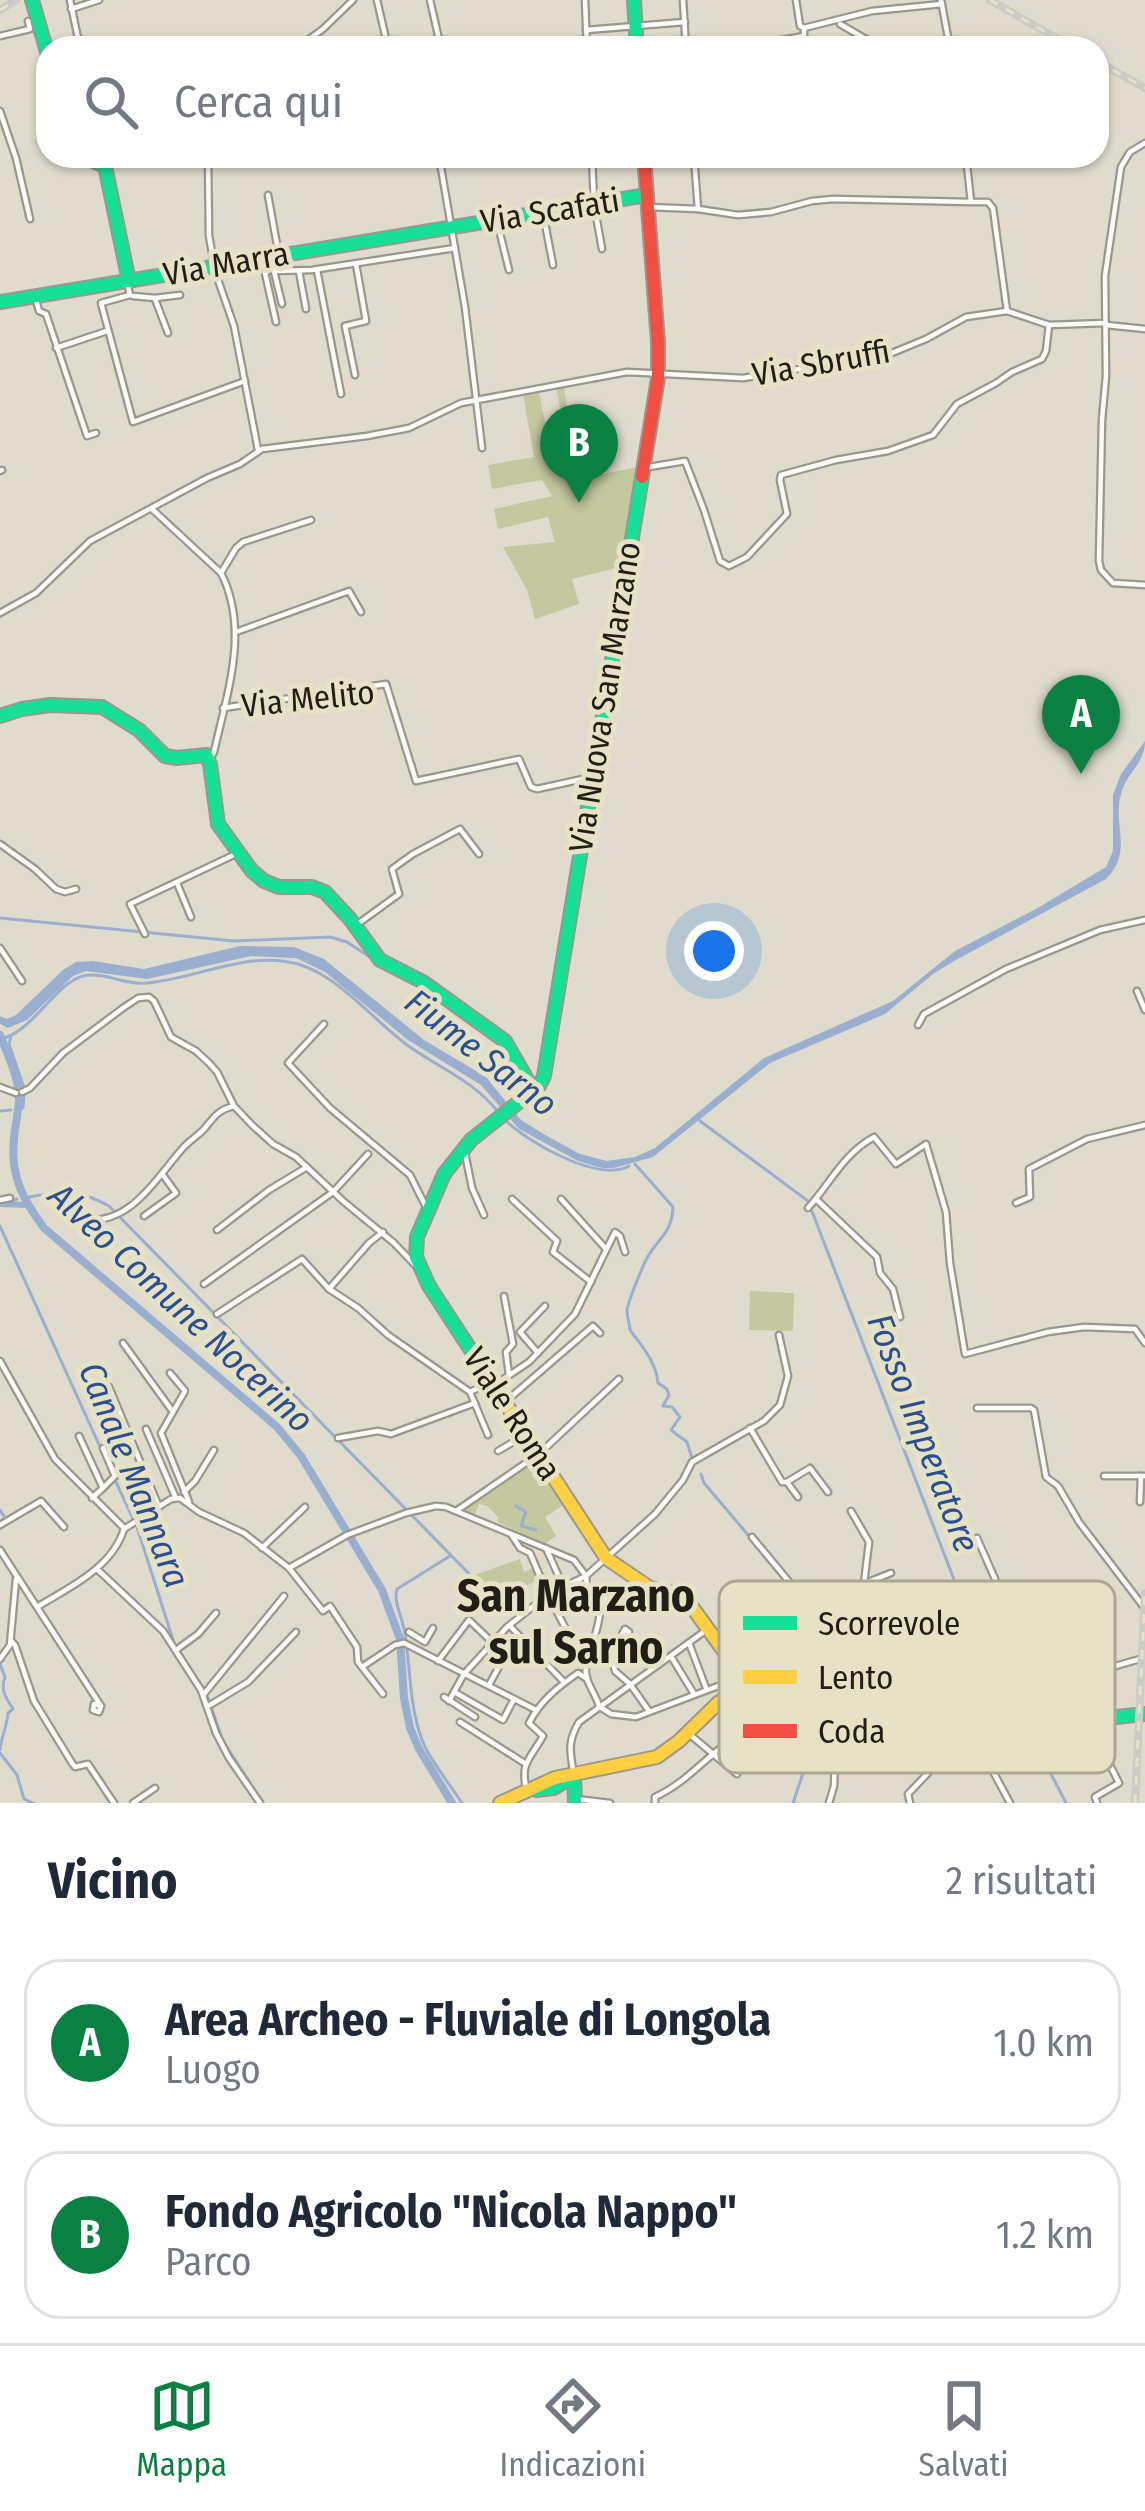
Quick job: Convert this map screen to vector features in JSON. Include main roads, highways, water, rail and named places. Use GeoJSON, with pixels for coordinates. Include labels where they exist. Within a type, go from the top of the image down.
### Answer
{"type":"FeatureCollection","features":[{"type":"Feature","properties":{"kind":"water","name":"Fiume Sarno"},"geometry":{"type":"Polygon","coordinates":[[[1145,741],[1121,794],[1121,848],[1106,879],[954,961],[885,1014],[770,1063],[653,1157],[614,1168],[578,1161],[519,1129],[481,1085],[408,1040],[325,972],[296,958],[251,956],[147,979],[86,971],[73,976],[27,1020],[8,1028],[0,1024],[0,1016],[16,1015],[76,962],[144,969],[240,946],[294,947],[324,959],[424,1040],[486,1077],[521,1120],[580,1154],[607,1161],[635,1157],[655,1148],[764,1058],[893,1001],[955,951],[1106,867],[1113,851],[1113,795],[1121,774],[1145,741]]]}},
{"type":"Feature","properties":{"kind":"waterway"},"geometry":{"type":"LineString","coordinates":[[0,918],[234,941],[330,937],[376,961]]}},
{"type":"Feature","properties":{"kind":"waterway"},"geometry":{"type":"LineString","coordinates":[[5,1038],[83,976],[147,983],[248,962],[282,961],[335,983],[498,1112]]}},
{"type":"Feature","properties":{"kind":"waterway","name":"Alveo Comune Nocerino"},"geometry":{"type":"LineString","coordinates":[[0,1035],[17,1083],[14,1164],[30,1207],[44,1228],[277,1427],[301,1456],[382,1590],[400,1639],[410,1728],[452,1803]]}},
{"type":"Feature","properties":{"kind":"waterway"},"geometry":{"type":"LineString","coordinates":[[11,1036],[9,1044],[24,1088]]}},
{"type":"Feature","properties":{"kind":"waterway"},"geometry":{"type":"LineString","coordinates":[[23,1108],[24,1095]]}},
{"type":"Feature","properties":{"kind":"waterway"},"geometry":{"type":"LineString","coordinates":[[0,1111],[11,1110]]}},
{"type":"Feature","properties":{"kind":"waterway"},"geometry":{"type":"LineString","coordinates":[[504,1119],[545,1148],[582,1165],[616,1170],[629,1166]]}},
{"type":"Feature","properties":{"kind":"waterway","name":"Fosso Imperatore"},"geometry":{"type":"LineString","coordinates":[[700,1121],[808,1201],[955,1581]]}},
{"type":"Feature","properties":{"kind":"waterway"},"geometry":{"type":"LineString","coordinates":[[635,1164],[673,1207],[667,1229],[647,1258],[630,1301],[630,1330],[651,1361],[658,1383],[667,1389],[663,1406],[672,1407],[680,1417],[671,1430],[687,1442],[692,1458]]}},
{"type":"Feature","properties":{"kind":"waterway"},"geometry":{"type":"LineString","coordinates":[[29,1197],[71,1193],[109,1206],[485,1590]]}},
{"type":"Feature","properties":{"kind":"waterway"},"geometry":{"type":"LineString","coordinates":[[3,1204],[17,1199]]}},
{"type":"Feature","properties":{"kind":"waterway"},"geometry":{"type":"LineString","coordinates":[[0,1204],[27,1205]]}},
{"type":"Feature","properties":{"kind":"waterway","name":"Canale Mannara"},"geometry":{"type":"LineString","coordinates":[[0,1226],[101,1449]]}},
{"type":"Feature","properties":{"kind":"waterway"},"geometry":{"type":"LineString","coordinates":[[701,1474],[749,1536]]}},
{"type":"Feature","properties":{"kind":"waterway","name":"Canale Mannara"},"geometry":{"type":"LineString","coordinates":[[115,1480],[137,1527],[175,1646]]}},
{"type":"Feature","properties":{"kind":"waterway"},"geometry":{"type":"LineString","coordinates":[[516,1506],[526,1512],[521,1526],[536,1530]]}},
{"type":"Feature","properties":{"kind":"waterway"},"geometry":{"type":"LineString","coordinates":[[0,1510],[5,1518]]}},
{"type":"Feature","properties":{"kind":"waterway"},"geometry":{"type":"LineString","coordinates":[[450,1556],[397,1589],[396,1600],[420,1733],[462,1803]]}},
{"type":"Feature","properties":{"kind":"waterway"},"geometry":{"type":"LineString","coordinates":[[0,1664],[4,1694],[13,1709],[0,1750]]}},
{"type":"Feature","properties":{"kind":"waterway","name":"Canale Mannara"},"geometry":{"type":"LineString","coordinates":[[190,1669],[205,1690],[223,1741],[263,1803]]}},
{"type":"Feature","properties":{"kind":"waterway"},"geometry":{"type":"LineString","coordinates":[[0,1753],[17,1775],[24,1799],[33,1803]]}},
{"type":"Feature","properties":{"kind":"waterway"},"geometry":{"type":"LineString","coordinates":[[793,1803],[803,1773]]}},
{"type":"Feature","properties":{"kind":"waterway","name":"Fosso Imperatore"},"geometry":{"type":"LineString","coordinates":[[1050,1773],[1066,1803]]}},
{"type":"Feature","properties":{"kind":"railway"},"geometry":{"type":"LineString","coordinates":[[0,10],[16,0]]}},
{"type":"Feature","properties":{"kind":"railway"},"geometry":{"type":"LineString","coordinates":[[990,0],[1052,36]]}},
{"type":"Feature","properties":{"kind":"railway"},"geometry":{"type":"LineString","coordinates":[[1109,68],[1145,88]]}},
{"type":"Feature","properties":{"kind":"railway"},"geometry":{"type":"LineString","coordinates":[[1135,1803],[1145,1593]]}},
{"type":"Feature","properties":{"kind":"place","name":"Fondo Agricolo \"Nicola Nappo\""},"geometry":{"type":"Point","coordinates":[579,503]}},
{"type":"Feature","properties":{"kind":"place","name":"Area Archeo - Fluviale di Longola"},"geometry":{"type":"Point","coordinates":[1081,774]}},
{"type":"Feature","properties":{"kind":"district","name":"San Marzano sul Sarno"},"geometry":{"type":"Point","coordinates":[576,1622]}}]}
